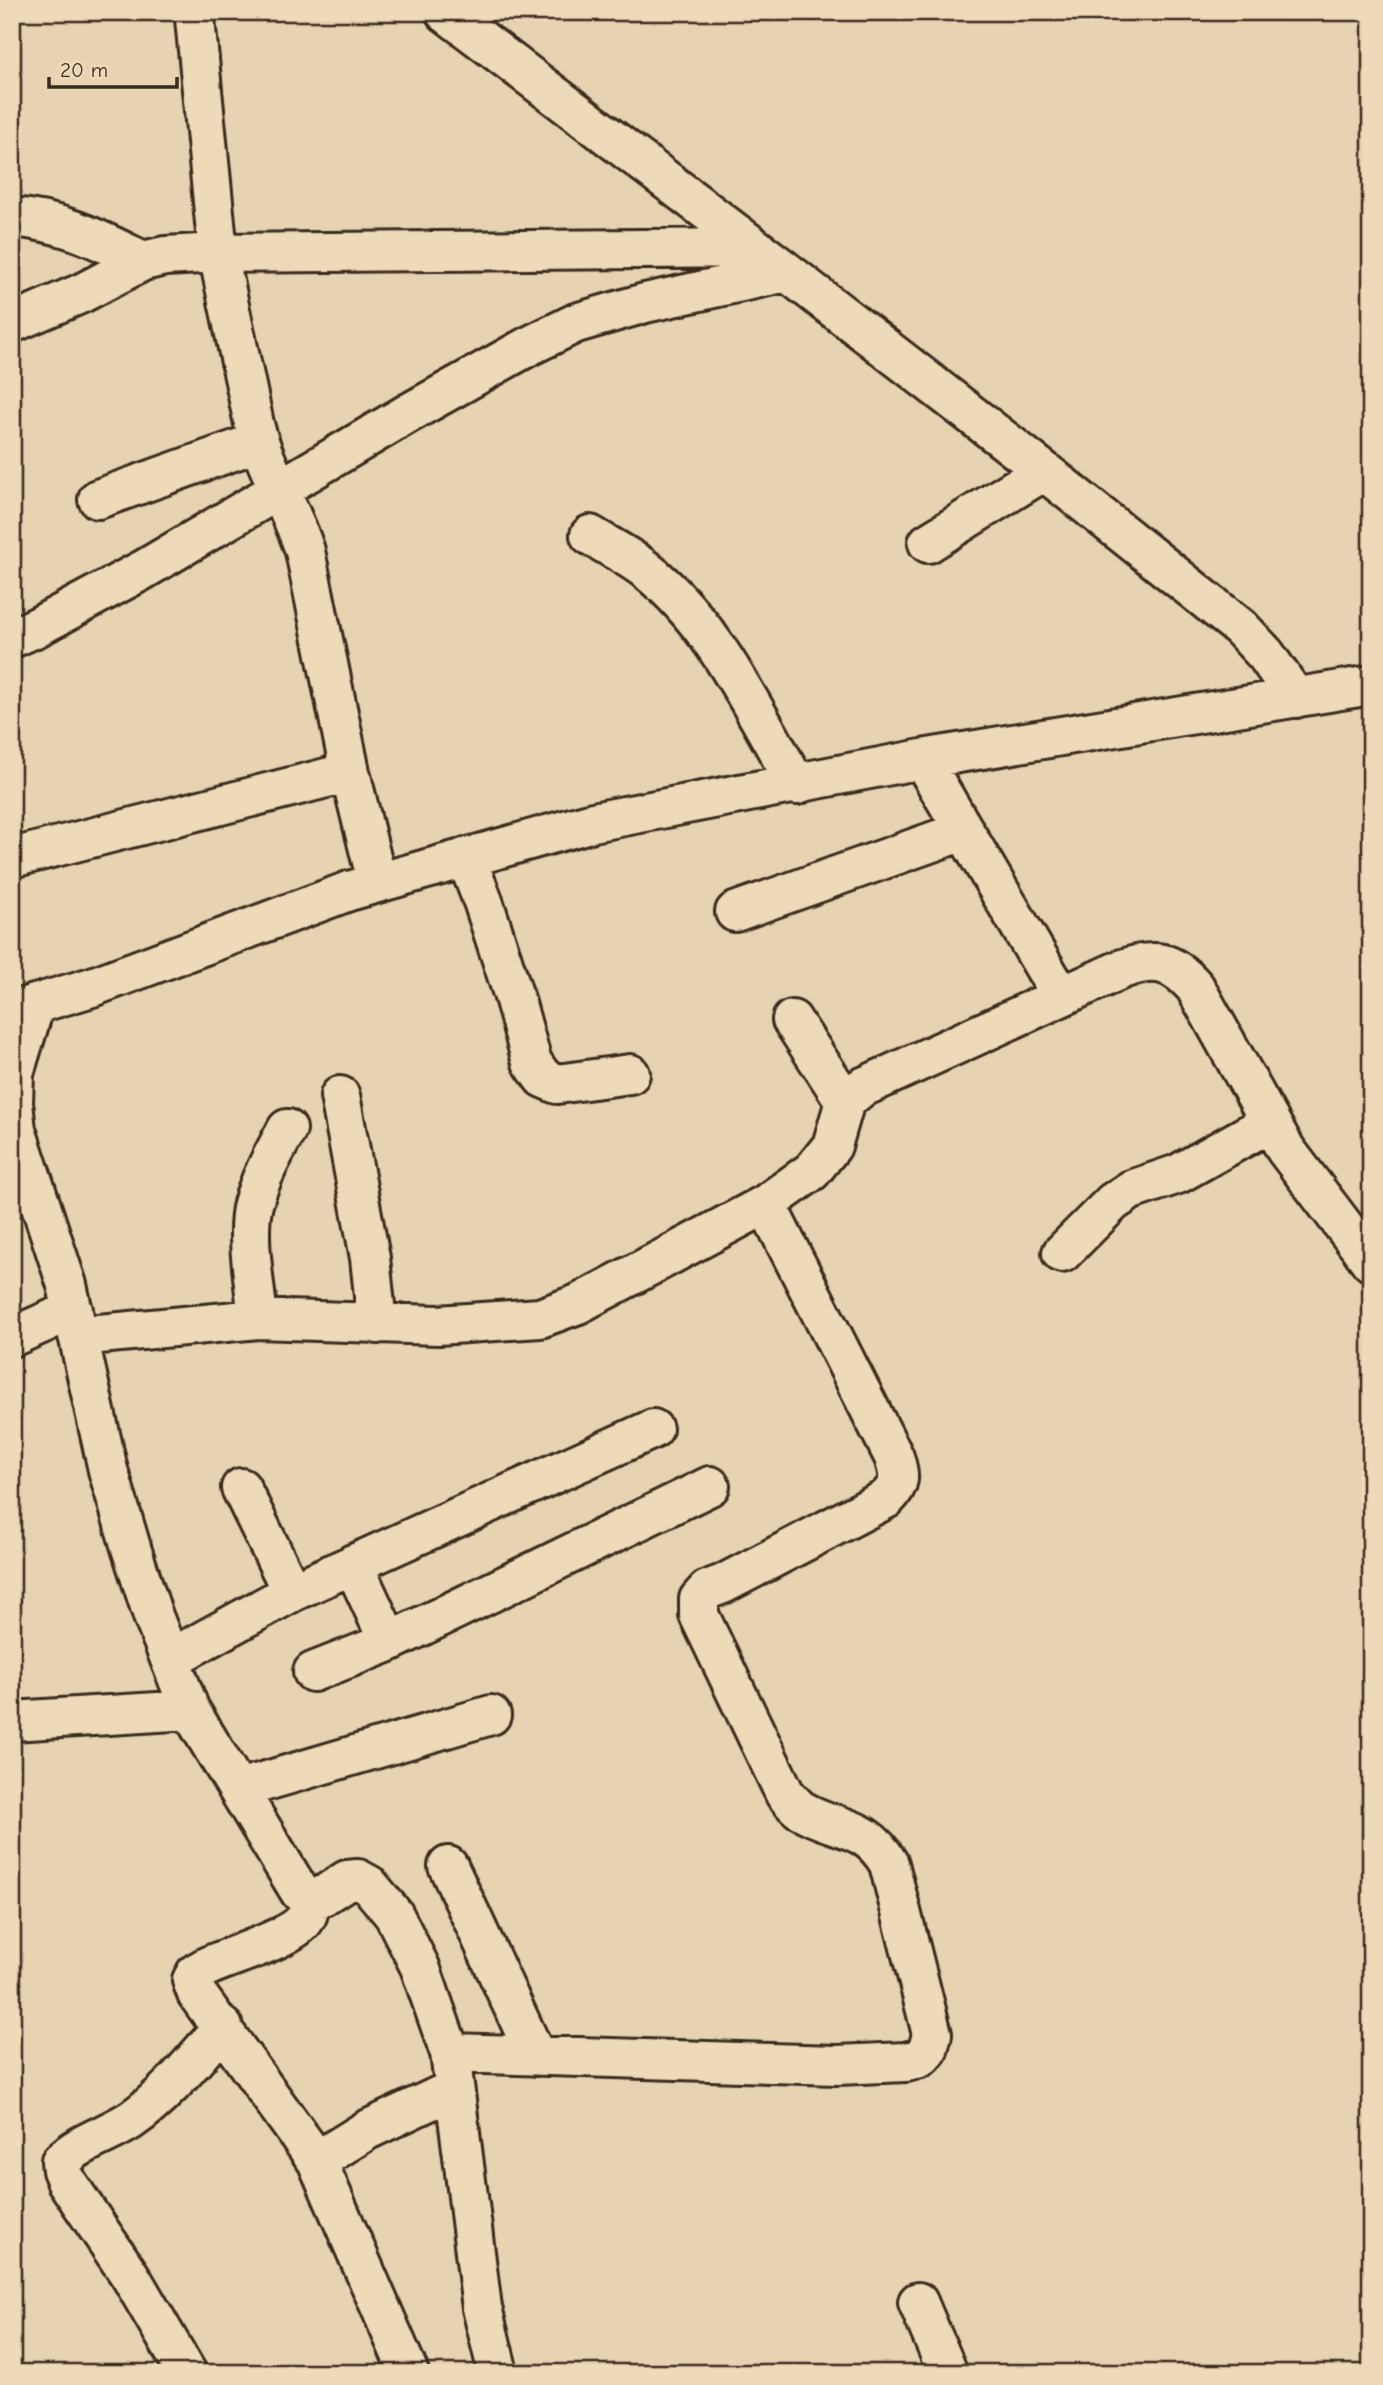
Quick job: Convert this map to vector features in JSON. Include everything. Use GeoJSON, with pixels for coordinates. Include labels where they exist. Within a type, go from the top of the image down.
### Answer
{"type":"FeatureCollection","features":[{"type":"Feature","properties":{"kind":"street"},"geometry":{"type":"LineString","coordinates":[[445,12],[787,272],[1241,628],[1266,655],[1296,698]]}},
{"type":"Feature","properties":{"kind":"street"},"geometry":{"type":"LineString","coordinates":[[195,19],[218,253],[258,442],[304,551],[350,772],[377,883]]}},
{"type":"Feature","properties":{"kind":"street"},"geometry":{"type":"LineString","coordinates":[[12,217],[41,219],[67,226],[143,261]]}},
{"type":"Feature","properties":{"kind":"street"},"geometry":{"type":"LineString","coordinates":[[12,323],[82,293],[143,261],[165,256],[218,253],[754,248]]}},
{"type":"Feature","properties":{"kind":"street"},"geometry":{"type":"LineString","coordinates":[[12,638],[143,570],[455,387],[576,323],[645,303],[787,272]]}},
{"type":"Feature","properties":{"kind":"street"},"geometry":{"type":"LineString","coordinates":[[98,499],[258,442]]}},
{"type":"Feature","properties":{"kind":"street"},"geometry":{"type":"LineString","coordinates":[[928,543],[1044,471]]}},
{"type":"Feature","properties":{"kind":"street"},"geometry":{"type":"LineString","coordinates":[[590,535],[645,569],[698,622],[726,662],[797,785]]}},
{"type":"Feature","properties":{"kind":"street"},"geometry":{"type":"LineString","coordinates":[[498,2373],[482,2308],[452,2071],[431,1996],[408,1940],[394,1915],[369,1885],[358,1879],[347,1880],[321,1897],[308,1898],[300,1892],[190,1710],[153,1616],[108,1470],[66,1285],[16,1148],[14,1073],[21,1046],[24,1007],[92,987],[377,883],[593,822],[922,760],[1371,685]]}},
{"type":"Feature","properties":{"kind":"street"},"geometry":{"type":"LineString","coordinates":[[922,760],[1061,996]]}},
{"type":"Feature","properties":{"kind":"street"},"geometry":{"type":"LineString","coordinates":[[12,858],[350,772]]}},
{"type":"Feature","properties":{"kind":"street"},"geometry":{"type":"LineString","coordinates":[[735,912],[963,831]]}},
{"type":"Feature","properties":{"kind":"street"},"geometry":{"type":"LineString","coordinates":[[466,857],[484,904],[532,1062],[543,1078],[557,1084],[630,1074]]}},
{"type":"Feature","properties":{"kind":"street"},"geometry":{"type":"LineString","coordinates":[[12,1337],[75,1323],[258,1319],[450,1325],[540,1318],[578,1304],[766,1204],[812,1171],[832,1146],[845,1101],[861,1088],[1061,996],[1143,962],[1163,962],[1183,974],[1195,987],[1269,1124],[1310,1185],[1371,1262]]}},
{"type":"Feature","properties":{"kind":"street"},"geometry":{"type":"LineString","coordinates":[[792,1020],[845,1101]]}},
{"type":"Feature","properties":{"kind":"street"},"geometry":{"type":"LineString","coordinates":[[340,1096],[370,1258],[377,1324]]}},
{"type":"Feature","properties":{"kind":"street"},"geometry":{"type":"LineString","coordinates":[[1062,1253],[1112,1202],[1131,1190],[1178,1174],[1269,1124]]}},
{"type":"Feature","properties":{"kind":"street"},"geometry":{"type":"LineString","coordinates":[[258,1319],[250,1226],[260,1183],[286,1129]]}},
{"type":"Feature","properties":{"kind":"street"},"geometry":{"type":"LineString","coordinates":[[317,2161],[452,2071],[536,2056],[837,2065],[906,2062],[920,2058],[928,2050],[932,2034],[889,1864],[880,1849],[868,1837],[801,1809],[785,1794],[699,1615],[699,1599],[707,1590],[886,1499],[896,1489],[899,1474],[894,1457],[766,1204]]}},
{"type":"Feature","properties":{"kind":"street"},"geometry":{"type":"LineString","coordinates":[[170,1659],[292,1592],[653,1429]]}},
{"type":"Feature","properties":{"kind":"street"},"geometry":{"type":"LineString","coordinates":[[313,1672],[389,1642],[710,1486]]}},
{"type":"Feature","properties":{"kind":"street"},"geometry":{"type":"LineString","coordinates":[[241,1488],[292,1592]]}},
{"type":"Feature","properties":{"kind":"street"},"geometry":{"type":"LineString","coordinates":[[353,1564],[389,1642]]}},
{"type":"Feature","properties":{"kind":"street"},"geometry":{"type":"LineString","coordinates":[[12,1721],[190,1710]]}},
{"type":"Feature","properties":{"kind":"street"},"geometry":{"type":"LineString","coordinates":[[239,1789],[491,1715]]}},
{"type":"Feature","properties":{"kind":"street"},"geometry":{"type":"LineString","coordinates":[[448,1866],[536,2056]]}},
{"type":"Feature","properties":{"kind":"street"},"geometry":{"type":"LineString","coordinates":[[308,1898],[309,1909],[305,1920],[293,1932],[196,1973],[192,1980],[197,1993],[317,2161],[409,2373]]}},
{"type":"Feature","properties":{"kind":"street"},"geometry":{"type":"LineString","coordinates":[[187,2373],[131,2277],[67,2182],[61,2161],[70,2152],[128,2122],[151,2105],[223,2027]]}},
{"type":"Feature","properties":{"kind":"street"},"geometry":{"type":"LineString","coordinates":[[918,2302],[948,2373]]}}]}
